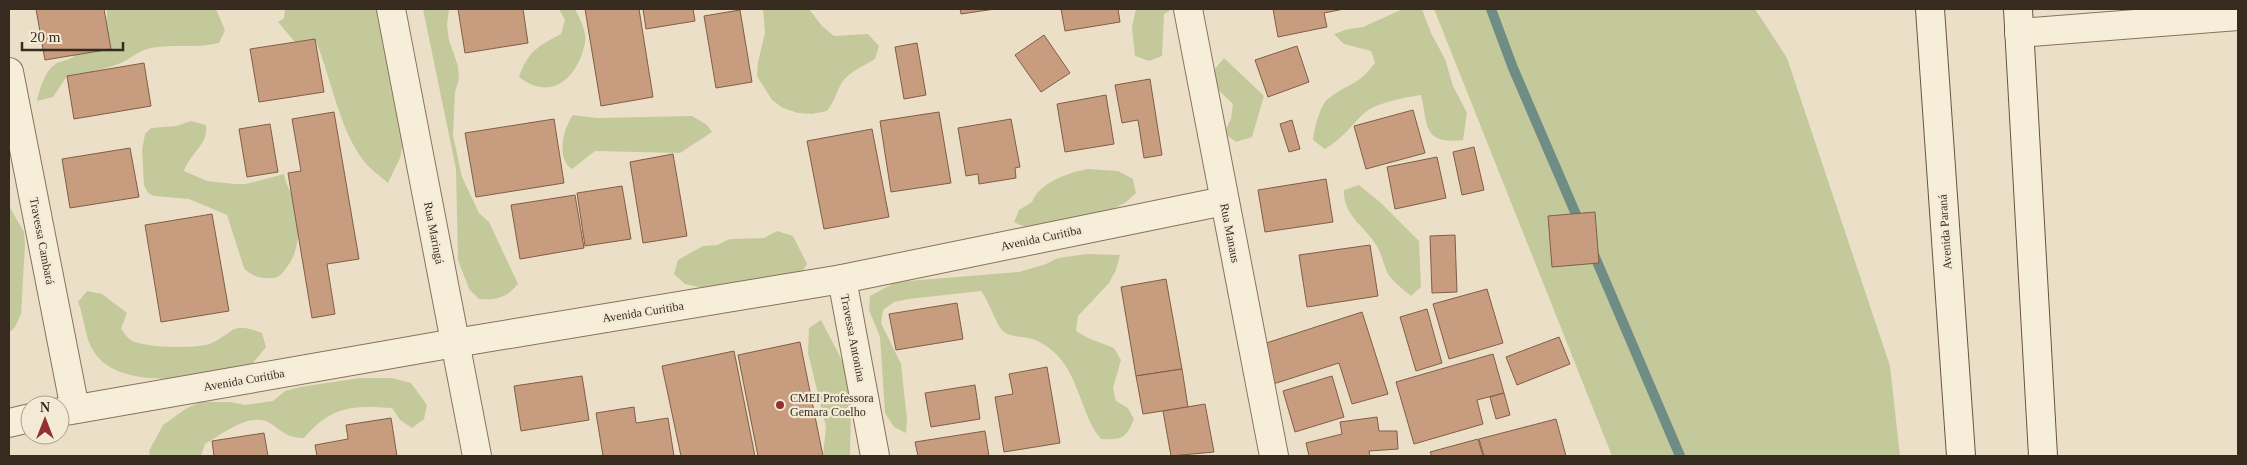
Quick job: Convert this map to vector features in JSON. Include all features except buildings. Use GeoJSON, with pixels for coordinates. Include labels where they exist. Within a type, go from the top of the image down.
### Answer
{"type":"FeatureCollection","features":[{"type":"Feature","properties":{"kind":"street","name":"Rua Maringá"},"geometry":{"type":"LineString","coordinates":[[391,9],[478,456]]}},
{"type":"Feature","properties":{"kind":"street","name":"Rua Manaus"},"geometry":{"type":"LineString","coordinates":[[1188,9],[1274,456]]}},
{"type":"Feature","properties":{"kind":"street","name":"Avenida Paraná"},"geometry":{"type":"LineString","coordinates":[[1930,9],[1961,456]]}},
{"type":"Feature","properties":{"kind":"street"},"geometry":{"type":"LineString","coordinates":[[2043,456],[2018,21],[2238,16]]}},
{"type":"Feature","properties":{"kind":"street","name":"Travessa Cambará"},"geometry":{"type":"LineString","coordinates":[[9,72],[65,395]]}},
{"type":"Feature","properties":{"kind":"street","name":"Avenida Curitiba"},"geometry":{"type":"LineString","coordinates":[[70,411],[455,343],[842,279],[1224,201]]}},
{"type":"Feature","properties":{"kind":"street","name":"Travessa Antonina"},"geometry":{"type":"LineString","coordinates":[[842,279],[875,456]]}},
{"type":"Feature","properties":{"kind":"green space"},"geometry":{"type":"Polygon","coordinates":[[[107,9],[216,9],[225,30],[219,43],[201,46],[156,47],[137,53],[123,62],[110,67],[67,76],[53,97],[37,101],[49,70],[57,63],[68,60],[83,51],[101,33],[107,17],[107,9]]]}},
{"type":"Feature","properties":{"kind":"green space"},"geometry":{"type":"Polygon","coordinates":[[[285,9],[384,9],[406,129],[400,158],[388,183],[367,165],[349,137],[315,39],[295,42],[278,22],[284,18],[285,9]]]}},
{"type":"Feature","properties":{"kind":"green space"},"geometry":{"type":"Polygon","coordinates":[[[423,9],[449,9],[447,25],[449,40],[458,66],[459,79],[455,92],[453,135],[462,177],[479,213],[489,222],[518,284],[501,297],[479,299],[469,289],[458,260],[456,169],[423,9]]]}},
{"type":"Feature","properties":{"kind":"green space"},"geometry":{"type":"Polygon","coordinates":[[[559,9],[575,9],[584,32],[585,39],[582,54],[571,73],[557,85],[539,87],[529,84],[519,77],[530,55],[546,42],[561,34],[565,20],[559,9]]]}},
{"type":"Feature","properties":{"kind":"green space"},"geometry":{"type":"Polygon","coordinates":[[[763,9],[809,9],[822,26],[834,36],[868,34],[879,46],[875,59],[846,77],[827,111],[812,114],[798,113],[783,108],[772,100],[757,76],[758,62],[765,33],[763,9]]]}},
{"type":"Feature","properties":{"kind":"green space"},"geometry":{"type":"Polygon","coordinates":[[[1136,9],[1172,9],[1164,14],[1162,56],[1149,61],[1135,56],[1132,27],[1136,9]]]}},
{"type":"Feature","properties":{"kind":"green space"},"geometry":{"type":"Polygon","coordinates":[[[1403,9],[1422,9],[1431,33],[1445,59],[1453,86],[1467,113],[1463,140],[1450,141],[1434,136],[1429,130],[1421,95],[1390,101],[1375,107],[1362,115],[1340,138],[1325,149],[1313,140],[1320,111],[1329,98],[1358,80],[1375,63],[1371,51],[1344,44],[1334,34],[1348,29],[1363,27],[1403,9]]]}},
{"type":"Feature","properties":{"kind":"green space"},"geometry":{"type":"Polygon","coordinates":[[[1434,9],[1755,9],[1787,58],[1890,366],[1900,456],[1612,456],[1434,9]]]}},
{"type":"Feature","properties":{"kind":"green space"},"geometry":{"type":"Polygon","coordinates":[[[1224,58],[1264,96],[1252,137],[1236,142],[1224,133],[1231,119],[1233,104],[1213,85],[1214,70],[1224,58]]]}},
{"type":"Feature","properties":{"kind":"green space"},"geometry":{"type":"Polygon","coordinates":[[[573,115],[597,118],[692,116],[707,125],[712,132],[680,153],[595,151],[572,169],[564,158],[563,143],[566,128],[573,115]]]}},
{"type":"Feature","properties":{"kind":"green space"},"geometry":{"type":"Polygon","coordinates":[[[191,121],[206,125],[206,132],[205,138],[184,171],[207,181],[235,184],[246,184],[284,174],[295,203],[299,227],[295,253],[279,276],[264,278],[253,275],[244,268],[227,215],[189,199],[154,196],[148,193],[144,185],[142,150],[145,134],[151,128],[176,126],[191,121]]]}},
{"type":"Feature","properties":{"kind":"green space"},"geometry":{"type":"Polygon","coordinates":[[[1088,169],[1118,171],[1133,179],[1136,193],[1125,203],[1111,210],[1041,227],[1025,227],[1014,222],[1019,210],[1032,202],[1041,189],[1064,176],[1088,169]]]}},
{"type":"Feature","properties":{"kind":"green space"},"geometry":{"type":"Polygon","coordinates":[[[1359,185],[1381,203],[1419,241],[1421,287],[1411,296],[1390,277],[1378,248],[1347,207],[1344,190],[1359,185]]]}},
{"type":"Feature","properties":{"kind":"green space"},"geometry":{"type":"Polygon","coordinates":[[[9,206],[24,232],[25,246],[21,314],[15,327],[9,333],[9,206]]]}},
{"type":"Feature","properties":{"kind":"green space"},"geometry":{"type":"Polygon","coordinates":[[[777,231],[793,236],[807,264],[800,275],[716,291],[685,284],[674,274],[678,260],[703,246],[717,245],[730,239],[764,238],[777,231]]]}},
{"type":"Feature","properties":{"kind":"green space"},"geometry":{"type":"Polygon","coordinates":[[[1087,254],[1120,255],[1116,270],[1109,283],[1078,316],[1076,331],[1114,348],[1121,360],[1113,388],[1116,401],[1128,408],[1134,419],[1128,431],[1122,437],[1101,439],[1089,419],[1071,375],[1057,355],[1048,347],[1036,341],[1003,331],[981,291],[909,299],[894,302],[883,310],[881,323],[901,364],[907,419],[906,433],[894,427],[885,413],[880,337],[869,310],[870,296],[896,282],[1019,272],[1046,264],[1058,258],[1087,254]]]}},
{"type":"Feature","properties":{"kind":"green space"},"geometry":{"type":"Polygon","coordinates":[[[87,291],[102,294],[127,313],[121,329],[130,339],[138,343],[170,347],[202,346],[217,340],[233,330],[243,328],[262,333],[266,347],[247,370],[188,378],[165,379],[123,373],[106,365],[91,346],[78,302],[87,291]]]}},
{"type":"Feature","properties":{"kind":"green space"},"geometry":{"type":"Polygon","coordinates":[[[821,320],[847,370],[851,399],[850,456],[823,456],[826,427],[808,353],[809,328],[821,320]]]}},
{"type":"Feature","properties":{"kind":"green space"},"geometry":{"type":"Polygon","coordinates":[[[360,378],[392,378],[411,383],[427,405],[424,419],[412,428],[400,420],[392,408],[354,408],[343,410],[324,419],[304,438],[290,436],[270,423],[254,420],[236,426],[205,444],[201,456],[150,456],[149,451],[163,425],[187,408],[201,402],[230,402],[245,405],[273,401],[285,391],[300,387],[360,378]]]}},
{"type":"Feature","properties":{"kind":"waterway"},"geometry":{"type":"LineString","coordinates":[[1491,9],[1513,68],[1581,226]]}},
{"type":"Feature","properties":{"kind":"waterway"},"geometry":{"type":"LineString","coordinates":[[1592,250],[1680,456]]}},
{"type":"Feature","properties":{"kind":"place","name":"CMEI Professora Gemara Coelho"},"geometry":{"type":"Point","coordinates":[780,405]}}]}
